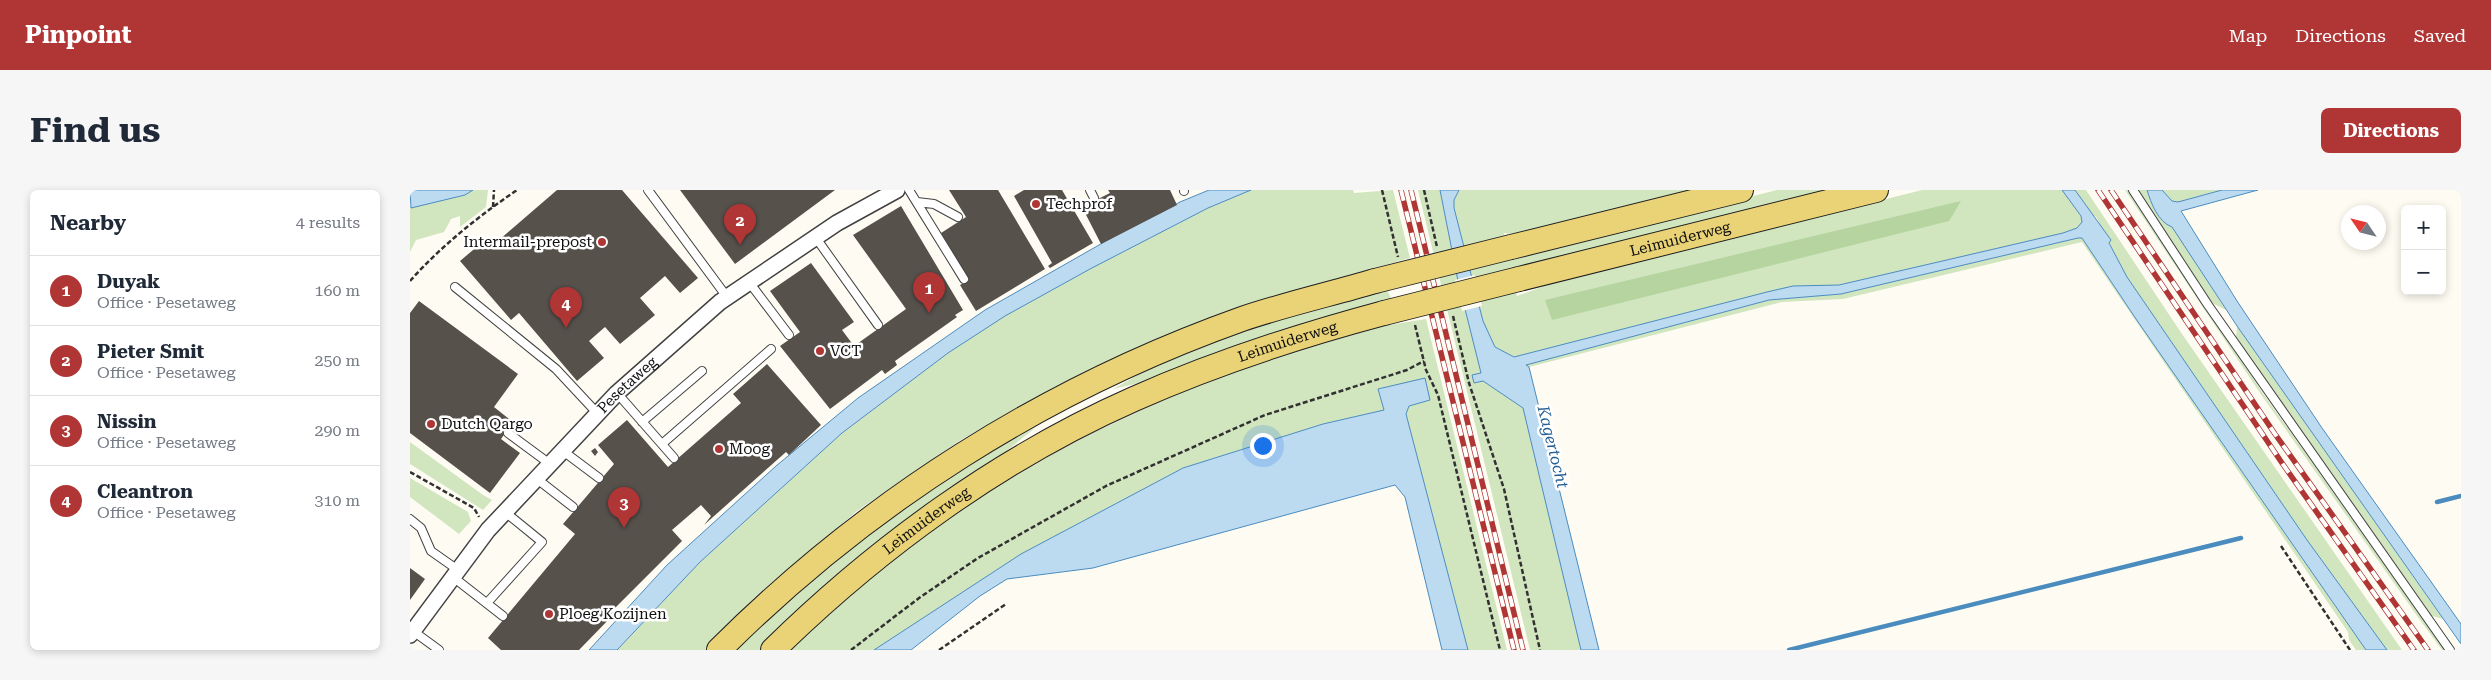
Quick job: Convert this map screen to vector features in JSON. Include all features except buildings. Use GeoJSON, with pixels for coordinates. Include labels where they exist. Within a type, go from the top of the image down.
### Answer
{"type":"FeatureCollection","features":[{"type":"Feature","properties":{"kind":"main road"},"geometry":{"type":"LineString","coordinates":[[719,650],[766,603],[823,554],[896,498],[964,453],[1051,402],[1167,347],[1244,318],[1375,281],[1741,190]]}},
{"type":"Feature","properties":{"kind":"main road","name":"Leimuiderweg"},"geometry":{"type":"LineString","coordinates":[[773,650],[813,611],[884,552],[945,507],[1007,466],[1133,399],[1226,361],[1301,336],[1384,313],[1876,190]]}},
{"type":"Feature","properties":{"kind":"street","name":"Pesetaweg"},"geometry":{"type":"LineString","coordinates":[[411,633],[488,530],[617,393],[727,297],[816,238],[897,190]]}},
{"type":"Feature","properties":{"kind":"lane"},"geometry":{"type":"LineString","coordinates":[[648,190],[727,297]]}},
{"type":"Feature","properties":{"kind":"lane"},"geometry":{"type":"LineString","coordinates":[[909,190],[964,279]]}},
{"type":"Feature","properties":{"kind":"lane"},"geometry":{"type":"LineString","coordinates":[[1090,190],[1094,198]]}},
{"type":"Feature","properties":{"kind":"lane"},"geometry":{"type":"LineString","coordinates":[[2134,190],[2228,334],[2450,650]]}},
{"type":"Feature","properties":{"kind":"lane"},"geometry":{"type":"LineString","coordinates":[[917,202],[934,204],[958,216]]}},
{"type":"Feature","properties":{"kind":"lane"},"geometry":{"type":"LineString","coordinates":[[816,238],[878,325]]}},
{"type":"Feature","properties":{"kind":"lane"},"geometry":{"type":"LineString","coordinates":[[749,282],[789,335]]}},
{"type":"Feature","properties":{"kind":"lane"},"geometry":{"type":"LineString","coordinates":[[454,287],[556,369],[598,414]]}},
{"type":"Feature","properties":{"kind":"lane"},"geometry":{"type":"LineString","coordinates":[[662,444],[771,350]]}},
{"type":"Feature","properties":{"kind":"lane"},"geometry":{"type":"LineString","coordinates":[[642,422],[702,371]]}},
{"type":"Feature","properties":{"kind":"lane"},"geometry":{"type":"LineString","coordinates":[[617,393],[674,458]]}},
{"type":"Feature","properties":{"kind":"lane"},"geometry":{"type":"LineString","coordinates":[[508,432],[550,464]]}},
{"type":"Feature","properties":{"kind":"lane"},"geometry":{"type":"LineString","coordinates":[[563,451],[599,478]]}},
{"type":"Feature","properties":{"kind":"lane"},"geometry":{"type":"LineString","coordinates":[[537,479],[573,507]]}},
{"type":"Feature","properties":{"kind":"lane"},"geometry":{"type":"LineString","coordinates":[[487,603],[542,542],[505,512]]}},
{"type":"Feature","properties":{"kind":"lane"},"geometry":{"type":"LineString","coordinates":[[410,519],[421,528],[431,551],[503,616]]}},
{"type":"Feature","properties":{"kind":"lane"},"geometry":{"type":"LineString","coordinates":[[411,633],[439,650]]}},
{"type":"Feature","properties":{"kind":"path"},"geometry":{"type":"LineString","coordinates":[[493,207],[494,190]]}},
{"type":"Feature","properties":{"kind":"path"},"geometry":{"type":"LineString","coordinates":[[410,280],[425,263],[493,207],[517,190]]}},
{"type":"Feature","properties":{"kind":"path"},"geometry":{"type":"LineString","coordinates":[[1424,190],[1438,254]]}},
{"type":"Feature","properties":{"kind":"path"},"geometry":{"type":"LineString","coordinates":[[1452,309],[1469,383],[1504,489],[1540,650]]}},
{"type":"Feature","properties":{"kind":"path"},"geometry":{"type":"LineString","coordinates":[[851,650],[919,598],[978,558],[1106,486],[1265,415],[1407,370],[1424,361]]}},
{"type":"Feature","properties":{"kind":"path"},"geometry":{"type":"LineString","coordinates":[[1426,370],[1438,395],[1500,650]]}},
{"type":"Feature","properties":{"kind":"path"},"geometry":{"type":"LineString","coordinates":[[410,472],[474,508],[488,530]]}},
{"type":"Feature","properties":{"kind":"path"},"geometry":{"type":"LineString","coordinates":[[2281,546],[2350,650]]}},
{"type":"Feature","properties":{"kind":"path"},"geometry":{"type":"LineString","coordinates":[[938,650],[1006,604]]}},
{"type":"Feature","properties":{"kind":"green space"},"geometry":{"type":"Polygon","coordinates":[[[473,190],[488,190],[486,207],[460,227],[460,216],[451,219],[444,232],[416,240],[410,252],[410,207],[465,195],[473,190]]]}},
{"type":"Feature","properties":{"kind":"green space"},"geometry":{"type":"Polygon","coordinates":[[[1251,190],[1353,190],[1354,193],[1393,190],[1410,258],[1294,291],[1177,331],[1052,388],[959,441],[857,511],[755,597],[706,650],[617,650],[700,562],[842,433],[948,353],[1005,316],[1090,269],[1208,208],[1251,190]]]}},
{"type":"Feature","properties":{"kind":"green space"},"geometry":{"type":"Polygon","coordinates":[[[1418,190],[1440,190],[1458,281],[1481,373],[1474,383],[1483,381],[1523,408],[1581,650],[1530,650],[1418,190]]]}},
{"type":"Feature","properties":{"kind":"green space"},"geometry":{"type":"Polygon","coordinates":[[[1459,190],[1704,190],[1519,235],[1504,233],[1508,258],[1777,190],[1842,190],[1511,271],[1517,296],[1553,283],[1922,190],[2062,190],[2081,216],[2082,222],[2078,228],[2063,233],[1839,285],[1767,292],[1514,357],[1495,347],[1483,321],[1454,208],[1454,200],[1459,190]]]}},
{"type":"Feature","properties":{"kind":"green space"},"geometry":{"type":"Polygon","coordinates":[[[2075,190],[2086,190],[2182,334],[2402,650],[2387,650],[2307,540],[2127,277],[2096,217],[2091,214],[2075,190]]]}},
{"type":"Feature","properties":{"kind":"green space"},"geometry":{"type":"Polygon","coordinates":[[[2125,190],[2128,190],[2262,392],[2445,650],[2442,650],[2420,620],[2260,393],[2125,190]]]}},
{"type":"Feature","properties":{"kind":"green space"},"geometry":{"type":"Polygon","coordinates":[[[2138,190],[2147,190],[2159,216],[2163,221],[2172,226],[2226,310],[2212,303],[2138,190]]]}},
{"type":"Feature","properties":{"kind":"green space"},"geometry":{"type":"Polygon","coordinates":[[[2162,190],[2222,190],[2178,202],[2172,201],[2162,190]]]}},
{"type":"Feature","properties":{"kind":"green space"},"geometry":{"type":"Polygon","coordinates":[[[1961,201],[1949,221],[1552,320],[1545,300],[1961,201]]]}},
{"type":"Feature","properties":{"kind":"green space"},"geometry":{"type":"Polygon","coordinates":[[[2082,238],[2136,319],[2366,650],[2356,650],[2349,640],[2348,632],[2082,242],[1843,299],[1782,302],[1529,367],[1525,365],[1769,300],[1841,294],[2082,238]]]}},
{"type":"Feature","properties":{"kind":"green space"},"geometry":{"type":"Polygon","coordinates":[[[1387,289],[1392,301],[1169,376],[1113,389],[1182,350],[1247,325],[1387,289]]]}},
{"type":"Feature","properties":{"kind":"green space"},"geometry":{"type":"Polygon","coordinates":[[[1426,319],[1507,650],[1468,650],[1406,414],[1409,406],[1430,400],[1425,378],[1385,410],[1323,424],[1183,468],[1021,554],[874,650],[786,650],[842,598],[965,506],[1073,442],[1241,364],[1370,328],[1426,319]]]}},
{"type":"Feature","properties":{"kind":"green space"},"geometry":{"type":"Polygon","coordinates":[[[2237,326],[2443,619],[2429,615],[2236,338],[2237,326]]]}},
{"type":"Feature","properties":{"kind":"green space"},"geometry":{"type":"Polygon","coordinates":[[[1036,427],[763,650],[731,650],[859,535],[957,466],[1036,427]]]}},
{"type":"Feature","properties":{"kind":"green space"},"geometry":{"type":"Polygon","coordinates":[[[410,442],[492,500],[483,510],[410,464],[410,442]]]}},
{"type":"Feature","properties":{"kind":"green space"},"geometry":{"type":"Polygon","coordinates":[[[410,478],[468,512],[471,521],[459,534],[410,497],[410,478]]]}},
{"type":"Feature","properties":{"kind":"water"},"geometry":{"type":"Polygon","coordinates":[[[410,190],[473,190],[465,195],[411,208],[410,190]]]}},
{"type":"Feature","properties":{"kind":"water"},"geometry":{"type":"Polygon","coordinates":[[[1209,190],[1251,190],[1208,208],[1090,269],[1005,316],[948,353],[842,433],[700,562],[617,650],[589,650],[667,565],[776,466],[858,398],[985,310],[1106,241],[1180,202],[1209,190]]]}},
{"type":"Feature","properties":{"kind":"water"},"geometry":{"type":"Polygon","coordinates":[[[1440,190],[1459,190],[1454,200],[1454,208],[1483,321],[1495,347],[1514,357],[1793,286],[1839,285],[2063,233],[2077,228],[2082,222],[2081,216],[2062,190],[2075,190],[2111,240],[2109,243],[2127,277],[2307,540],[2387,650],[2366,650],[2136,319],[2082,238],[2078,238],[1841,294],[1769,300],[1526,365],[1529,367],[1599,650],[1581,650],[1523,408],[1483,381],[1474,383],[1472,375],[1481,373],[1458,281],[1440,190]]]}},
{"type":"Feature","properties":{"kind":"water"},"geometry":{"type":"Polygon","coordinates":[[[2147,190],[2162,190],[2172,201],[2178,202],[2222,190],[2258,190],[2181,211],[2237,301],[2322,428],[2461,624],[2461,644],[2237,326],[2172,227],[2159,217],[2147,190]]]}},
{"type":"Feature","properties":{"kind":"water"},"geometry":{"type":"Polygon","coordinates":[[[1425,378],[1430,400],[1409,406],[1406,414],[1468,650],[1442,650],[1405,497],[1395,485],[1093,568],[1007,579],[980,596],[911,650],[874,650],[1021,554],[1183,468],[1323,424],[1384,410],[1378,389],[1425,378]]]}},
{"type":"Feature","properties":{"kind":"pier"},"geometry":{"type":"Polygon","coordinates":[[[1475,275],[1482,306],[1462,311],[1455,280],[1475,275]]]}},
{"type":"Feature","properties":{"kind":"waterway"},"geometry":{"type":"LineString","coordinates":[[2437,502],[2461,496]]}},
{"type":"Feature","properties":{"kind":"waterway"},"geometry":{"type":"LineString","coordinates":[[1789,650],[2241,538]]}},
{"type":"Feature","properties":{"kind":"railway"},"geometry":{"type":"LineString","coordinates":[[1401,190],[1514,650]]}},
{"type":"Feature","properties":{"kind":"railway"},"geometry":{"type":"LineString","coordinates":[[1411,190],[1523,650]]}},
{"type":"Feature","properties":{"kind":"railway"},"geometry":{"type":"LineString","coordinates":[[2098,190],[2282,463],[2414,650]]}},
{"type":"Feature","properties":{"kind":"railway"},"geometry":{"type":"LineString","coordinates":[[2111,190],[2275,434],[2428,650]]}},
{"type":"Feature","properties":{"kind":"place","name":"Techprof"},"geometry":{"type":"Point","coordinates":[1036,204]}},
{"type":"Feature","properties":{"kind":"place","name":"Intermail-prepost"},"geometry":{"type":"Point","coordinates":[602,242]}},
{"type":"Feature","properties":{"kind":"place","name":"Pieter Smit"},"geometry":{"type":"Point","coordinates":[740,245]}},
{"type":"Feature","properties":{"kind":"place","name":"Duyak"},"geometry":{"type":"Point","coordinates":[929,313]}},
{"type":"Feature","properties":{"kind":"place","name":"Cleantron"},"geometry":{"type":"Point","coordinates":[566,328]}},
{"type":"Feature","properties":{"kind":"place","name":"VCT"},"geometry":{"type":"Point","coordinates":[820,351]}},
{"type":"Feature","properties":{"kind":"place","name":"Dutch Qargo"},"geometry":{"type":"Point","coordinates":[431,424]}},
{"type":"Feature","properties":{"kind":"place","name":"Moog"},"geometry":{"type":"Point","coordinates":[719,449]}},
{"type":"Feature","properties":{"kind":"place","name":"Nissin"},"geometry":{"type":"Point","coordinates":[624,528]}},
{"type":"Feature","properties":{"kind":"place","name":"Ploeg Kozijnen"},"geometry":{"type":"Point","coordinates":[549,614]}},
{"type":"Feature","properties":{"kind":"water label","name":"Kagertocht"},"geometry":{"type":"Point","coordinates":[1553,447]}}]}
